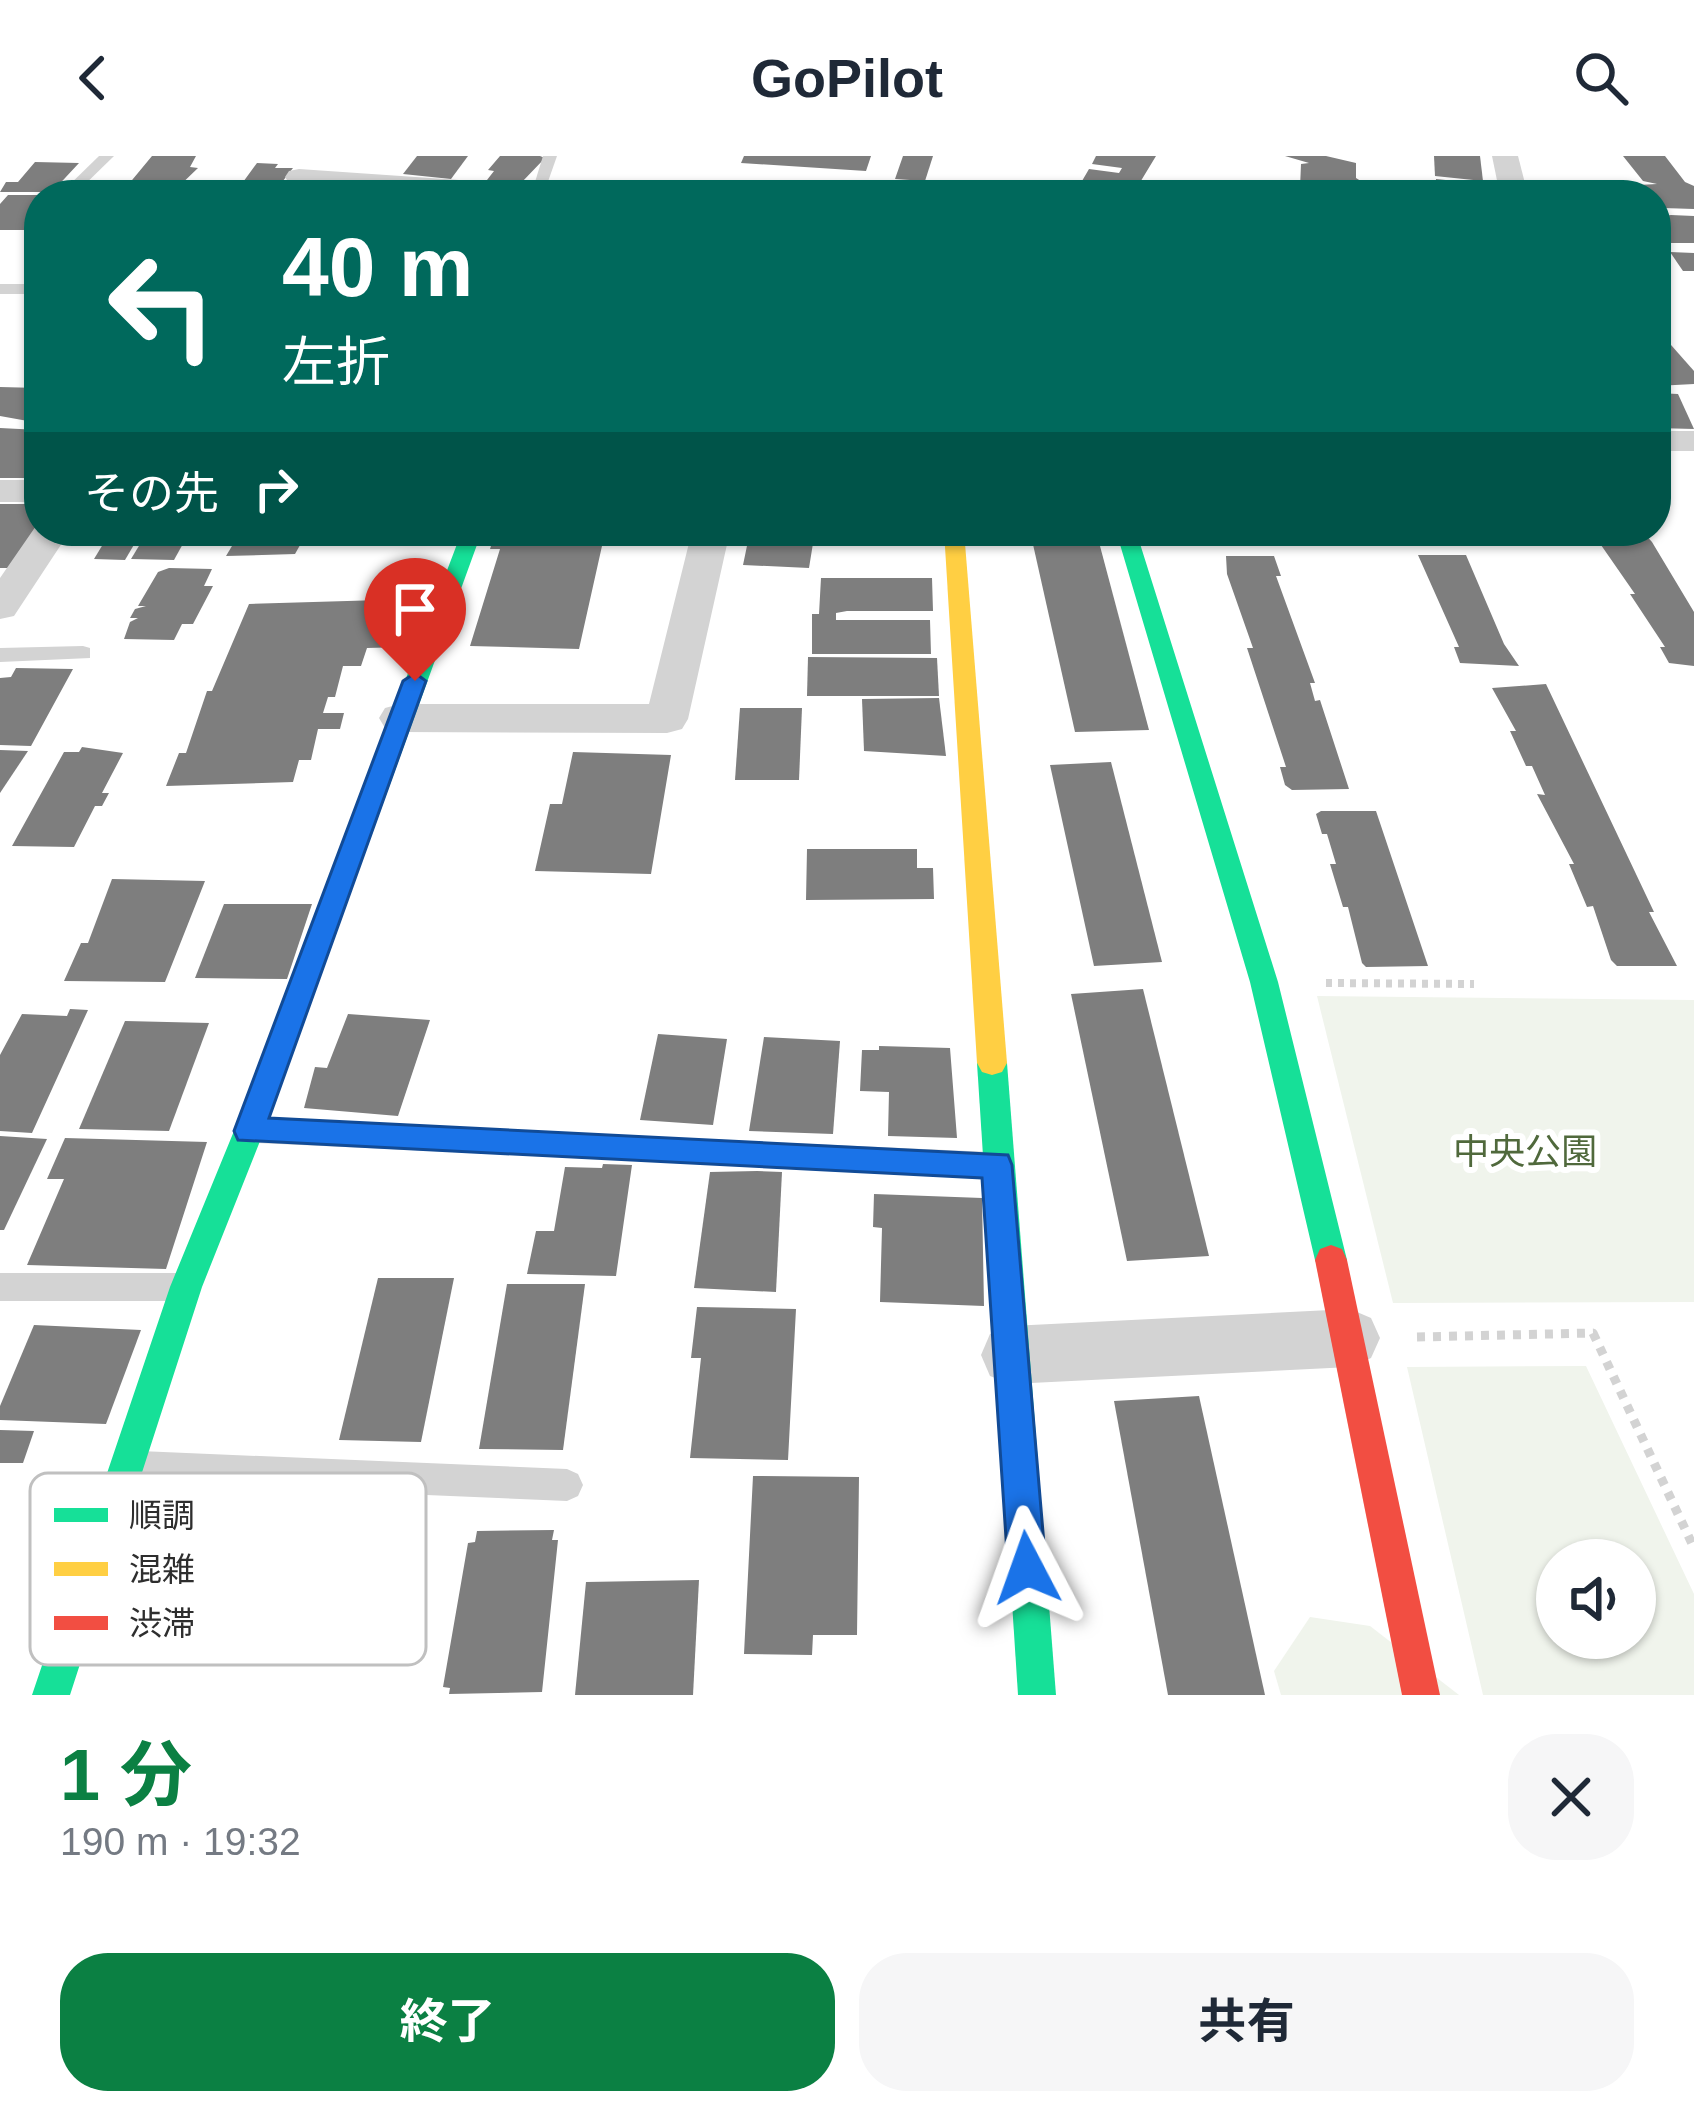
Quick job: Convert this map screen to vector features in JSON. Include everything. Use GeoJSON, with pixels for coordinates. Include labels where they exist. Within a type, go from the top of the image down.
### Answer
{"type":"FeatureCollection","features":[{"type":"Feature","properties":{"kind":"street"},"geometry":{"type":"LineString","coordinates":[[297,180],[320,156]]}},
{"type":"Feature","properties":{"kind":"street"},"geometry":{"type":"LineString","coordinates":[[0,607],[41,546]]}},
{"type":"Feature","properties":{"kind":"street"},"geometry":{"type":"LineString","coordinates":[[124,1473],[185,1286],[249,1131],[466,546]]}},
{"type":"Feature","properties":{"kind":"street"},"geometry":{"type":"LineString","coordinates":[[400,718],[667,719],[707,546]]}},
{"type":"Feature","properties":{"kind":"street"},"geometry":{"type":"LineString","coordinates":[[955,546],[1036,1695]]}},
{"type":"Feature","properties":{"kind":"street"},"geometry":{"type":"LineString","coordinates":[[1131,546],[1264,982],[1350,1338],[1421,1695]]}},
{"type":"Feature","properties":{"kind":"street"},"geometry":{"type":"LineString","coordinates":[[1011,1354],[1350,1338]]}},
{"type":"Feature","properties":{"kind":"street"},"geometry":{"type":"LineString","coordinates":[[51,1695],[61,1665]]}},
{"type":"Feature","properties":{"kind":"lane"},"geometry":{"type":"LineString","coordinates":[[82,180],[107,156]]}},
{"type":"Feature","properties":{"kind":"lane"},"geometry":{"type":"LineString","coordinates":[[0,656],[83,653]]}},
{"type":"Feature","properties":{"kind":"lane"},"geometry":{"type":"LineString","coordinates":[[249,1131],[997,1165]]}},
{"type":"Feature","properties":{"kind":"lane"},"geometry":{"type":"LineString","coordinates":[[0,1287],[185,1286]]}},
{"type":"Feature","properties":{"kind":"lane"},"geometry":{"type":"LineString","coordinates":[[126,1467],[273,1473]]}},
{"type":"Feature","properties":{"kind":"lane"},"geometry":{"type":"LineString","coordinates":[[426,1479],[567,1485]]}},
{"type":"Feature","properties":{"kind":"path"},"geometry":{"type":"LineString","coordinates":[[1264,982],[1474,984]]}},
{"type":"Feature","properties":{"kind":"path"},"geometry":{"type":"LineString","coordinates":[[1350,1338],[1593,1333],[1694,1548]]}},
{"type":"Feature","properties":{"kind":"green space","name":"中央公園"},"geometry":{"type":"Polygon","coordinates":[[[1317,996],[1694,1000],[1694,1302],[1393,1303],[1317,996]]]}},
{"type":"Feature","properties":{"kind":"green space"},"geometry":{"type":"Polygon","coordinates":[[[1586,1366],[1694,1594],[1694,1695],[1483,1695],[1407,1367],[1586,1366]]]}},
{"type":"Feature","properties":{"kind":"green space"},"geometry":{"type":"Polygon","coordinates":[[[1310,1617],[1370,1626],[1459,1695],[1281,1695],[1274,1671],[1310,1617]]]}},
{"type":"Feature","properties":{"kind":"building"},"geometry":{"type":"Polygon","coordinates":[[[152,156],[196,156],[190,167],[198,168],[186,180],[132,180],[152,156]]]}},
{"type":"Feature","properties":{"kind":"building"},"geometry":{"type":"Polygon","coordinates":[[[417,156],[468,156],[451,179],[403,174],[417,156]]]}},
{"type":"Feature","properties":{"kind":"building"},"geometry":{"type":"Polygon","coordinates":[[[500,156],[545,158],[524,180],[487,180],[494,171],[488,170],[500,156]]]}},
{"type":"Feature","properties":{"kind":"building"},"geometry":{"type":"Polygon","coordinates":[[[744,156],[871,156],[866,171],[741,163],[744,156]]]}},
{"type":"Feature","properties":{"kind":"building"},"geometry":{"type":"Polygon","coordinates":[[[903,156],[933,156],[925,180],[895,179],[903,156]]]}},
{"type":"Feature","properties":{"kind":"building"},"geometry":{"type":"Polygon","coordinates":[[[1096,156],[1156,156],[1141,180],[1083,180],[1089,169],[1119,173],[1122,168],[1092,164],[1096,156]]]}},
{"type":"Feature","properties":{"kind":"building"},"geometry":{"type":"Polygon","coordinates":[[[1285,156],[1326,156],[1356,163],[1359,180],[1300,180],[1301,164],[1309,163],[1285,156]]]}},
{"type":"Feature","properties":{"kind":"building"},"geometry":{"type":"Polygon","coordinates":[[[1434,156],[1480,156],[1483,180],[1435,176],[1434,156]]]}},
{"type":"Feature","properties":{"kind":"building"},"geometry":{"type":"Polygon","coordinates":[[[1623,156],[1665,156],[1685,182],[1694,186],[1694,209],[1671,208],[1671,180],[1642,180],[1623,156]]]}},
{"type":"Feature","properties":{"kind":"building"},"geometry":{"type":"Polygon","coordinates":[[[35,162],[79,163],[63,180],[24,180],[24,192],[0,192],[6,182],[18,182],[35,162]]]}},
{"type":"Feature","properties":{"kind":"building"},"geometry":{"type":"Polygon","coordinates":[[[257,163],[293,168],[284,180],[245,180],[257,163]]]}},
{"type":"Feature","properties":{"kind":"building"},"geometry":{"type":"Polygon","coordinates":[[[8,195],[24,195],[24,230],[0,230],[0,204],[8,195]]]}},
{"type":"Feature","properties":{"kind":"building"},"geometry":{"type":"Polygon","coordinates":[[[1671,215],[1694,216],[1694,243],[1671,243],[1671,215]]]}},
{"type":"Feature","properties":{"kind":"building"},"geometry":{"type":"Polygon","coordinates":[[[1671,252],[1694,253],[1694,271],[1683,271],[1671,252]]]}},
{"type":"Feature","properties":{"kind":"building"},"geometry":{"type":"Polygon","coordinates":[[[1671,345],[1694,371],[1694,384],[1671,385],[1671,345]]]}},
{"type":"Feature","properties":{"kind":"building"},"geometry":{"type":"Polygon","coordinates":[[[0,387],[24,388],[24,420],[0,416],[0,387]]]}},
{"type":"Feature","properties":{"kind":"building"},"geometry":{"type":"Polygon","coordinates":[[[1671,394],[1678,394],[1694,429],[1671,428],[1671,394]]]}},
{"type":"Feature","properties":{"kind":"building"},"geometry":{"type":"Polygon","coordinates":[[[0,428],[24,429],[24,478],[0,478],[0,428]]]}},
{"type":"Feature","properties":{"kind":"building"},"geometry":{"type":"Polygon","coordinates":[[[0,504],[24,504],[24,546],[10,568],[0,568],[0,504]]]}},
{"type":"Feature","properties":{"kind":"building"},"geometry":{"type":"Polygon","coordinates":[[[102,546],[133,546],[125,560],[94,559],[102,546]]]}},
{"type":"Feature","properties":{"kind":"building"},"geometry":{"type":"Polygon","coordinates":[[[139,546],[182,546],[174,560],[131,559],[139,546]]]}},
{"type":"Feature","properties":{"kind":"building"},"geometry":{"type":"Polygon","coordinates":[[[232,546],[300,546],[295,554],[226,556],[232,546]]]}},
{"type":"Feature","properties":{"kind":"building"},"geometry":{"type":"Polygon","coordinates":[[[602,546],[579,649],[470,646],[500,549],[490,549],[602,546]]]}},
{"type":"Feature","properties":{"kind":"building"},"geometry":{"type":"Polygon","coordinates":[[[747,546],[813,546],[809,568],[743,565],[747,546]]]}},
{"type":"Feature","properties":{"kind":"building"},"geometry":{"type":"Polygon","coordinates":[[[1033,546],[1100,546],[1149,730],[1075,732],[1033,546]]]}},
{"type":"Feature","properties":{"kind":"building"},"geometry":{"type":"Polygon","coordinates":[[[1602,546],[1654,546],[1694,612],[1694,666],[1669,663],[1660,647],[1665,647],[1630,594],[1635,594],[1602,546]]]}},
{"type":"Feature","properties":{"kind":"building"},"geometry":{"type":"Polygon","coordinates":[[[1418,555],[1466,555],[1504,644],[1519,666],[1460,663],[1454,647],[1459,647],[1418,555]]]}},
{"type":"Feature","properties":{"kind":"building"},"geometry":{"type":"Polygon","coordinates":[[[1226,556],[1274,556],[1281,576],[1276,576],[1315,683],[1310,683],[1315,701],[1320,700],[1349,789],[1292,790],[1285,785],[1280,767],[1286,767],[1247,648],[1253,648],[1227,574],[1226,556]]]}},
{"type":"Feature","properties":{"kind":"building"},"geometry":{"type":"Polygon","coordinates":[[[212,569],[204,586],[213,586],[193,624],[182,624],[174,640],[124,639],[130,622],[138,618],[130,618],[135,609],[146,606],[138,606],[158,572],[212,569]]]}},
{"type":"Feature","properties":{"kind":"building"},"geometry":{"type":"Polygon","coordinates":[[[821,578],[932,578],[933,611],[836,613],[836,620],[930,620],[931,654],[812,654],[812,614],[819,614],[821,578]]]}},
{"type":"Feature","properties":{"kind":"building"},"geometry":{"type":"Polygon","coordinates":[[[415,599],[404,647],[367,648],[361,666],[343,666],[335,697],[328,697],[323,713],[344,713],[340,729],[318,729],[311,760],[299,760],[293,782],[166,786],[179,753],[186,753],[207,691],[212,691],[249,604],[415,599]]]}},
{"type":"Feature","properties":{"kind":"building"},"geometry":{"type":"Polygon","coordinates":[[[808,657],[937,658],[939,696],[807,696],[808,657]]]}},
{"type":"Feature","properties":{"kind":"building"},"geometry":{"type":"Polygon","coordinates":[[[16,668],[73,669],[31,746],[0,745],[0,678],[11,677],[16,668]]]}},
{"type":"Feature","properties":{"kind":"building"},"geometry":{"type":"Polygon","coordinates":[[[1546,684],[1677,966],[1617,966],[1611,960],[1593,906],[1587,907],[1569,864],[1574,864],[1537,794],[1545,795],[1532,766],[1526,766],[1510,731],[1516,731],[1492,688],[1546,684]]]}},
{"type":"Feature","properties":{"kind":"building"},"geometry":{"type":"Polygon","coordinates":[[[939,698],[946,756],[864,751],[862,699],[939,698]]]}},
{"type":"Feature","properties":{"kind":"building"},"geometry":{"type":"Polygon","coordinates":[[[740,708],[802,708],[799,780],[735,780],[740,708]]]}},
{"type":"Feature","properties":{"kind":"building"},"geometry":{"type":"Polygon","coordinates":[[[82,747],[123,753],[102,793],[109,793],[102,806],[95,806],[74,847],[12,846],[64,752],[79,752],[82,747]]]}},
{"type":"Feature","properties":{"kind":"building"},"geometry":{"type":"Polygon","coordinates":[[[0,750],[28,751],[0,793],[0,750]]]}},
{"type":"Feature","properties":{"kind":"building"},"geometry":{"type":"Polygon","coordinates":[[[573,752],[671,755],[651,874],[535,871],[550,804],[562,804],[573,752]]]}},
{"type":"Feature","properties":{"kind":"building"},"geometry":{"type":"Polygon","coordinates":[[[1111,762],[1162,962],[1094,966],[1050,765],[1111,762]]]}},
{"type":"Feature","properties":{"kind":"building"},"geometry":{"type":"Polygon","coordinates":[[[1376,811],[1428,966],[1366,967],[1362,963],[1348,907],[1343,907],[1330,864],[1336,864],[1327,834],[1322,834],[1316,814],[1376,811]]]}},
{"type":"Feature","properties":{"kind":"building"},"geometry":{"type":"Polygon","coordinates":[[[807,849],[917,849],[917,868],[933,868],[934,899],[806,900],[807,849]]]}},
{"type":"Feature","properties":{"kind":"building"},"geometry":{"type":"Polygon","coordinates":[[[112,879],[205,881],[165,982],[64,981],[81,943],[88,943],[112,879]]]}},
{"type":"Feature","properties":{"kind":"building"},"geometry":{"type":"Polygon","coordinates":[[[224,904],[312,904],[287,979],[195,978],[224,904]]]}},
{"type":"Feature","properties":{"kind":"building"},"geometry":{"type":"Polygon","coordinates":[[[1143,989],[1209,1256],[1127,1261],[1071,994],[1143,989]]]}},
{"type":"Feature","properties":{"kind":"building"},"geometry":{"type":"Polygon","coordinates":[[[70,1009],[88,1010],[32,1133],[0,1131],[0,1055],[22,1014],[67,1016],[70,1009]]]}},
{"type":"Feature","properties":{"kind":"building"},"geometry":{"type":"Polygon","coordinates":[[[348,1014],[430,1020],[398,1116],[304,1108],[315,1067],[327,1068],[348,1014]]]}},
{"type":"Feature","properties":{"kind":"building"},"geometry":{"type":"Polygon","coordinates":[[[125,1021],[209,1023],[169,1131],[79,1129],[125,1021]]]}},
{"type":"Feature","properties":{"kind":"building"},"geometry":{"type":"Polygon","coordinates":[[[658,1034],[727,1039],[713,1125],[640,1120],[658,1034]]]}},
{"type":"Feature","properties":{"kind":"building"},"geometry":{"type":"Polygon","coordinates":[[[764,1037],[840,1041],[833,1134],[749,1131],[764,1037]]]}},
{"type":"Feature","properties":{"kind":"building"},"geometry":{"type":"Polygon","coordinates":[[[879,1046],[950,1048],[957,1138],[888,1136],[889,1092],[860,1091],[862,1050],[879,1050],[879,1046]]]}},
{"type":"Feature","properties":{"kind":"building"},"geometry":{"type":"Polygon","coordinates":[[[0,1136],[47,1139],[4,1230],[0,1230],[0,1136]]]}},
{"type":"Feature","properties":{"kind":"building"},"geometry":{"type":"Polygon","coordinates":[[[65,1138],[207,1142],[166,1269],[27,1265],[64,1179],[47,1179],[65,1138]]]}},
{"type":"Feature","properties":{"kind":"building"},"geometry":{"type":"Polygon","coordinates":[[[603,1164],[632,1165],[616,1276],[527,1274],[536,1231],[554,1231],[565,1167],[602,1168],[603,1164]]]}},
{"type":"Feature","properties":{"kind":"building"},"geometry":{"type":"Polygon","coordinates":[[[710,1172],[782,1172],[776,1292],[694,1288],[710,1172]]]}},
{"type":"Feature","properties":{"kind":"building"},"geometry":{"type":"Polygon","coordinates":[[[874,1194],[982,1198],[984,1306],[880,1302],[882,1228],[873,1227],[874,1194]]]}},
{"type":"Feature","properties":{"kind":"building"},"geometry":{"type":"Polygon","coordinates":[[[378,1278],[454,1278],[421,1442],[339,1440],[378,1278]]]}},
{"type":"Feature","properties":{"kind":"building"},"geometry":{"type":"Polygon","coordinates":[[[507,1284],[585,1284],[563,1450],[479,1449],[507,1284]]]}},
{"type":"Feature","properties":{"kind":"building"},"geometry":{"type":"Polygon","coordinates":[[[697,1307],[796,1309],[788,1460],[690,1458],[701,1358],[691,1358],[697,1307]]]}},
{"type":"Feature","properties":{"kind":"building"},"geometry":{"type":"Polygon","coordinates":[[[34,1325],[141,1330],[106,1424],[0,1420],[0,1406],[34,1325]]]}},
{"type":"Feature","properties":{"kind":"building"},"geometry":{"type":"Polygon","coordinates":[[[1199,1396],[1265,1695],[1168,1695],[1114,1401],[1199,1396]]]}},
{"type":"Feature","properties":{"kind":"building"},"geometry":{"type":"Polygon","coordinates":[[[0,1430],[34,1431],[23,1463],[0,1463],[0,1430]]]}},
{"type":"Feature","properties":{"kind":"building"},"geometry":{"type":"Polygon","coordinates":[[[753,1476],[859,1477],[857,1635],[813,1635],[812,1655],[744,1654],[753,1476]]]}},
{"type":"Feature","properties":{"kind":"building"},"geometry":{"type":"Polygon","coordinates":[[[554,1530],[552,1540],[558,1540],[542,1692],[449,1694],[450,1688],[443,1687],[468,1543],[475,1542],[477,1531],[554,1530]]]}},
{"type":"Feature","properties":{"kind":"building"},"geometry":{"type":"Polygon","coordinates":[[[699,1580],[693,1695],[575,1695],[586,1582],[699,1580]]]}},
{"type":"Feature","properties":{"kind":"traffic: fast"},"geometry":{"type":"LineString","coordinates":[[124,1473],[186,1287],[249,1131],[466,546]]}},
{"type":"Feature","properties":{"kind":"traffic: fast"},"geometry":{"type":"LineString","coordinates":[[1131,546],[1264,982],[1331,1260]]}},
{"type":"Feature","properties":{"kind":"traffic: fast"},"geometry":{"type":"LineString","coordinates":[[992,1063],[1037,1695]]}},
{"type":"Feature","properties":{"kind":"traffic: fast"},"geometry":{"type":"LineString","coordinates":[[51,1695],[61,1665]]}},
{"type":"Feature","properties":{"kind":"traffic: slow"},"geometry":{"type":"LineString","coordinates":[[955,546],[992,1063]]}},
{"type":"Feature","properties":{"kind":"traffic: jam"},"geometry":{"type":"LineString","coordinates":[[1331,1260],[1421,1695]]}},
{"type":"Feature","properties":{"kind":"route"},"geometry":{"type":"LineString","coordinates":[[415,681],[249,1131],[997,1165],[1027,1568]]}}]}
